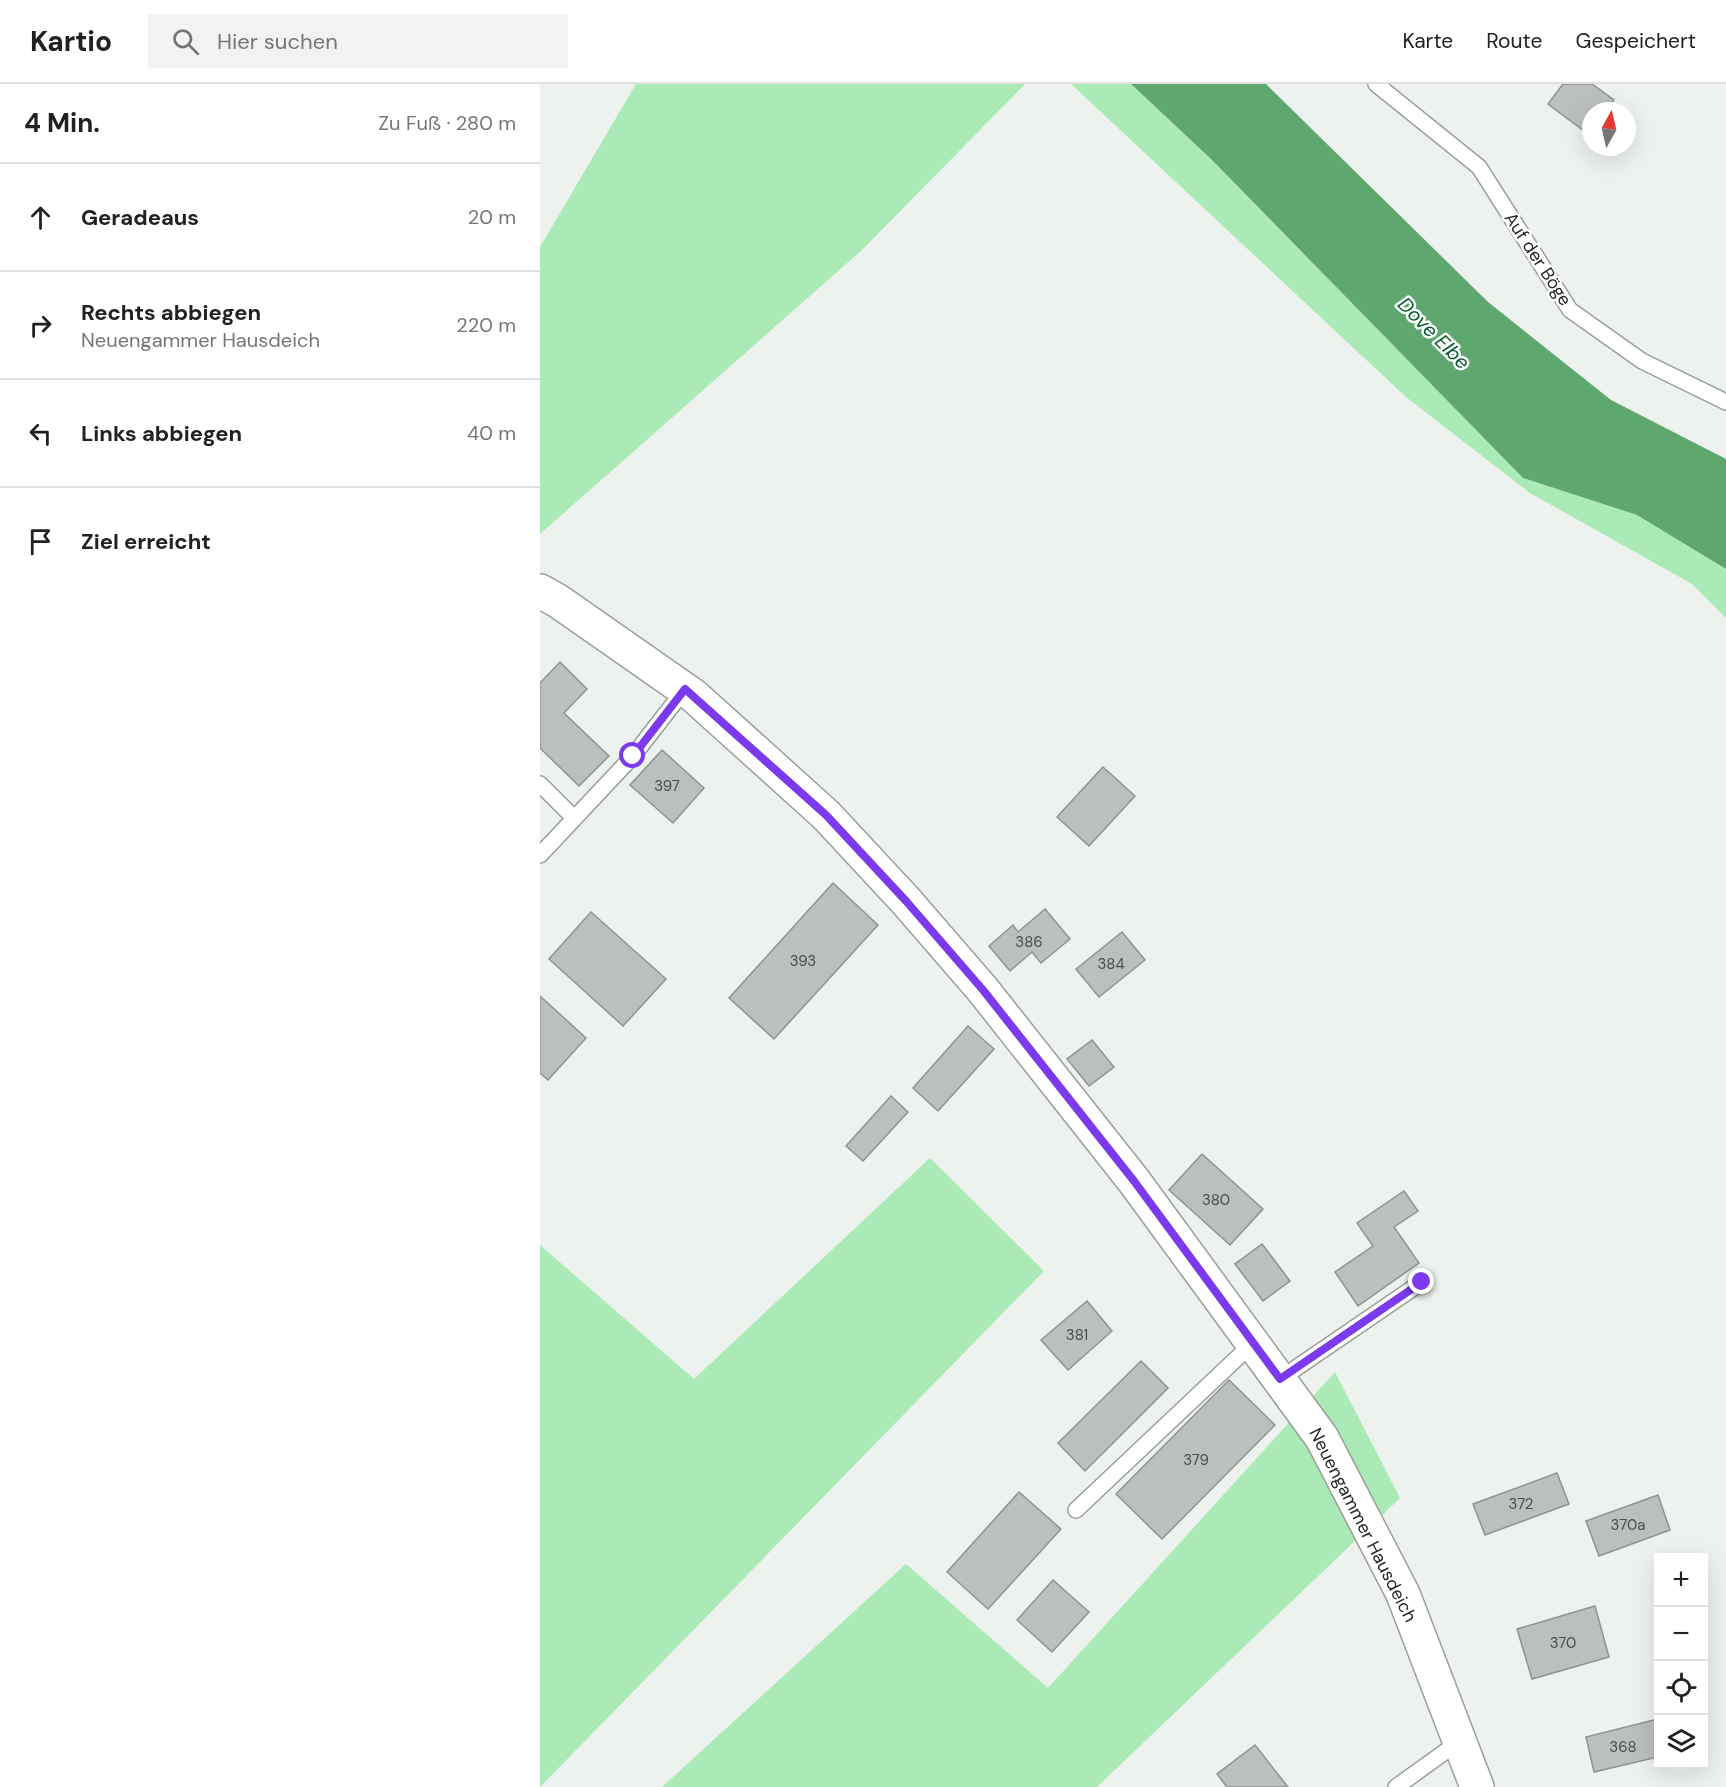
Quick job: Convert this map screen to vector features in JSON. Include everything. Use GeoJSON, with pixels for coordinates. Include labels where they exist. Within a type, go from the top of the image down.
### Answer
{"type":"FeatureCollection","features":[{"type":"Feature","properties":{"kind":"street","name":"Neuengammer Hausdeich"},"geometry":{"type":"LineString","coordinates":[[540,591],[685,689],[826,815],[906,901],[983,990],[1134,1181],[1323,1438],[1402,1594],[1478,1787]]}},
{"type":"Feature","properties":{"kind":"lane","name":"Auf der Böge"},"geometry":{"type":"LineString","coordinates":[[1376,84],[1479,166],[1570,310],[1642,361],[1726,402]]}},
{"type":"Feature","properties":{"kind":"lane"},"geometry":{"type":"LineString","coordinates":[[540,855],[633,756],[685,689]]}},
{"type":"Feature","properties":{"kind":"lane"},"geometry":{"type":"LineString","coordinates":[[540,783],[574,818]]}},
{"type":"Feature","properties":{"kind":"lane"},"geometry":{"type":"LineString","coordinates":[[1280,1379],[1422,1282]]}},
{"type":"Feature","properties":{"kind":"lane"},"geometry":{"type":"LineString","coordinates":[[1077,1510],[1253,1343]]}},
{"type":"Feature","properties":{"kind":"lane"},"geometry":{"type":"LineString","coordinates":[[1396,1787],[1460,1741]]}},
{"type":"Feature","properties":{"kind":"shaded area"},"geometry":{"type":"Polygon","coordinates":[[[636,84],[1025,84],[862,250],[540,534],[540,247],[636,84]]]}},
{"type":"Feature","properties":{"kind":"shaded area"},"geometry":{"type":"Polygon","coordinates":[[[1071,84],[1131,84],[1212,160],[1523,478],[1637,515],[1726,569],[1726,618],[1692,584],[1530,493],[1406,397],[1071,84]]]}},
{"type":"Feature","properties":{"kind":"shaded area"},"geometry":{"type":"Polygon","coordinates":[[[930,1158],[1044,1271],[540,1787],[540,1245],[694,1379],[930,1158]]]}},
{"type":"Feature","properties":{"kind":"shaded area"},"geometry":{"type":"Polygon","coordinates":[[[1335,1372],[1400,1498],[1097,1787],[662,1787],[906,1564],[1048,1688],[1335,1372]]]}},
{"type":"Feature","properties":{"kind":"water","name":"Dove Elbe"},"geometry":{"type":"Polygon","coordinates":[[[1131,84],[1266,84],[1488,302],[1611,400],[1726,459],[1726,569],[1637,515],[1523,478],[1212,160],[1131,84]]]}},
{"type":"Feature","properties":{"kind":"building"},"geometry":{"type":"Polygon","coordinates":[[[1563,84],[1592,84],[1614,100],[1613,102],[1582,102],[1582,130],[1548,104],[1563,84]]]}},
{"type":"Feature","properties":{"kind":"building"},"geometry":{"type":"Polygon","coordinates":[[[560,662],[587,689],[564,713],[609,756],[579,786],[540,748],[540,683],[560,662]]]}},
{"type":"Feature","properties":{"kind":"building"},"geometry":{"type":"Polygon","coordinates":[[[662,750],[704,788],[673,823],[630,785],[662,750]]]}},
{"type":"Feature","properties":{"kind":"building"},"geometry":{"type":"Polygon","coordinates":[[[1103,767],[1135,796],[1089,846],[1057,817],[1103,767]]]}},
{"type":"Feature","properties":{"kind":"building"},"geometry":{"type":"Polygon","coordinates":[[[833,883],[878,925],[774,1039],[729,998],[833,883]]]}},
{"type":"Feature","properties":{"kind":"building"},"geometry":{"type":"Polygon","coordinates":[[[1045,909],[1070,939],[1041,963],[1032,952],[1010,971],[989,946],[1013,925],[1018,932],[1045,909]]]}},
{"type":"Feature","properties":{"kind":"building"},"geometry":{"type":"Polygon","coordinates":[[[591,912],[666,979],[623,1026],[549,959],[591,912]]]}},
{"type":"Feature","properties":{"kind":"building"},"geometry":{"type":"Polygon","coordinates":[[[1122,932],[1145,960],[1099,997],[1076,969],[1122,932]]]}},
{"type":"Feature","properties":{"kind":"building"},"geometry":{"type":"Polygon","coordinates":[[[540,996],[586,1038],[548,1080],[540,1073],[540,996]]]}},
{"type":"Feature","properties":{"kind":"building"},"geometry":{"type":"Polygon","coordinates":[[[968,1026],[994,1049],[938,1111],[913,1088],[968,1026]]]}},
{"type":"Feature","properties":{"kind":"building"},"geometry":{"type":"Polygon","coordinates":[[[1092,1040],[1114,1067],[1089,1086],[1067,1059],[1092,1040]]]}},
{"type":"Feature","properties":{"kind":"building"},"geometry":{"type":"Polygon","coordinates":[[[891,1096],[908,1112],[863,1161],[846,1146],[891,1096]]]}},
{"type":"Feature","properties":{"kind":"building"},"geometry":{"type":"Polygon","coordinates":[[[1202,1154],[1263,1209],[1230,1245],[1169,1190],[1202,1154]]]}},
{"type":"Feature","properties":{"kind":"building"},"geometry":{"type":"Polygon","coordinates":[[[1404,1191],[1418,1211],[1394,1227],[1419,1263],[1358,1306],[1335,1272],[1373,1246],[1357,1223],[1404,1191]]]}},
{"type":"Feature","properties":{"kind":"building"},"geometry":{"type":"Polygon","coordinates":[[[1262,1244],[1290,1281],[1263,1301],[1235,1264],[1262,1244]]]}},
{"type":"Feature","properties":{"kind":"building"},"geometry":{"type":"Polygon","coordinates":[[[1087,1301],[1112,1331],[1068,1370],[1041,1340],[1087,1301]]]}},
{"type":"Feature","properties":{"kind":"building"},"geometry":{"type":"Polygon","coordinates":[[[1141,1361],[1168,1388],[1085,1471],[1058,1443],[1141,1361]]]}},
{"type":"Feature","properties":{"kind":"building"},"geometry":{"type":"Polygon","coordinates":[[[1229,1380],[1275,1425],[1162,1539],[1116,1494],[1229,1380]]]}},
{"type":"Feature","properties":{"kind":"building"},"geometry":{"type":"Polygon","coordinates":[[[1557,1473],[1569,1504],[1485,1535],[1473,1504],[1557,1473]]]}},
{"type":"Feature","properties":{"kind":"building"},"geometry":{"type":"Polygon","coordinates":[[[1019,1492],[1061,1529],[988,1609],[947,1572],[1019,1492]]]}},
{"type":"Feature","properties":{"kind":"building"},"geometry":{"type":"Polygon","coordinates":[[[1658,1495],[1670,1530],[1599,1556],[1586,1521],[1658,1495]]]}},
{"type":"Feature","properties":{"kind":"building"},"geometry":{"type":"Polygon","coordinates":[[[1053,1580],[1089,1612],[1052,1652],[1017,1620],[1053,1580]]]}},
{"type":"Feature","properties":{"kind":"building"},"geometry":{"type":"Polygon","coordinates":[[[1595,1606],[1609,1657],[1532,1679],[1517,1629],[1595,1606]]]}},
{"type":"Feature","properties":{"kind":"building"},"geometry":{"type":"Polygon","coordinates":[[[1654,1720],[1654,1758],[1594,1772],[1586,1737],[1654,1720]]]}},
{"type":"Feature","properties":{"kind":"building"},"geometry":{"type":"Polygon","coordinates":[[[1255,1745],[1288,1787],[1227,1787],[1217,1774],[1255,1745]]]}},
{"type":"Feature","properties":{"kind":"route"},"geometry":{"type":"LineString","coordinates":[[633,756],[685,689],[826,815],[906,901],[983,990],[1134,1181],[1280,1379],[1422,1282]]}}]}
